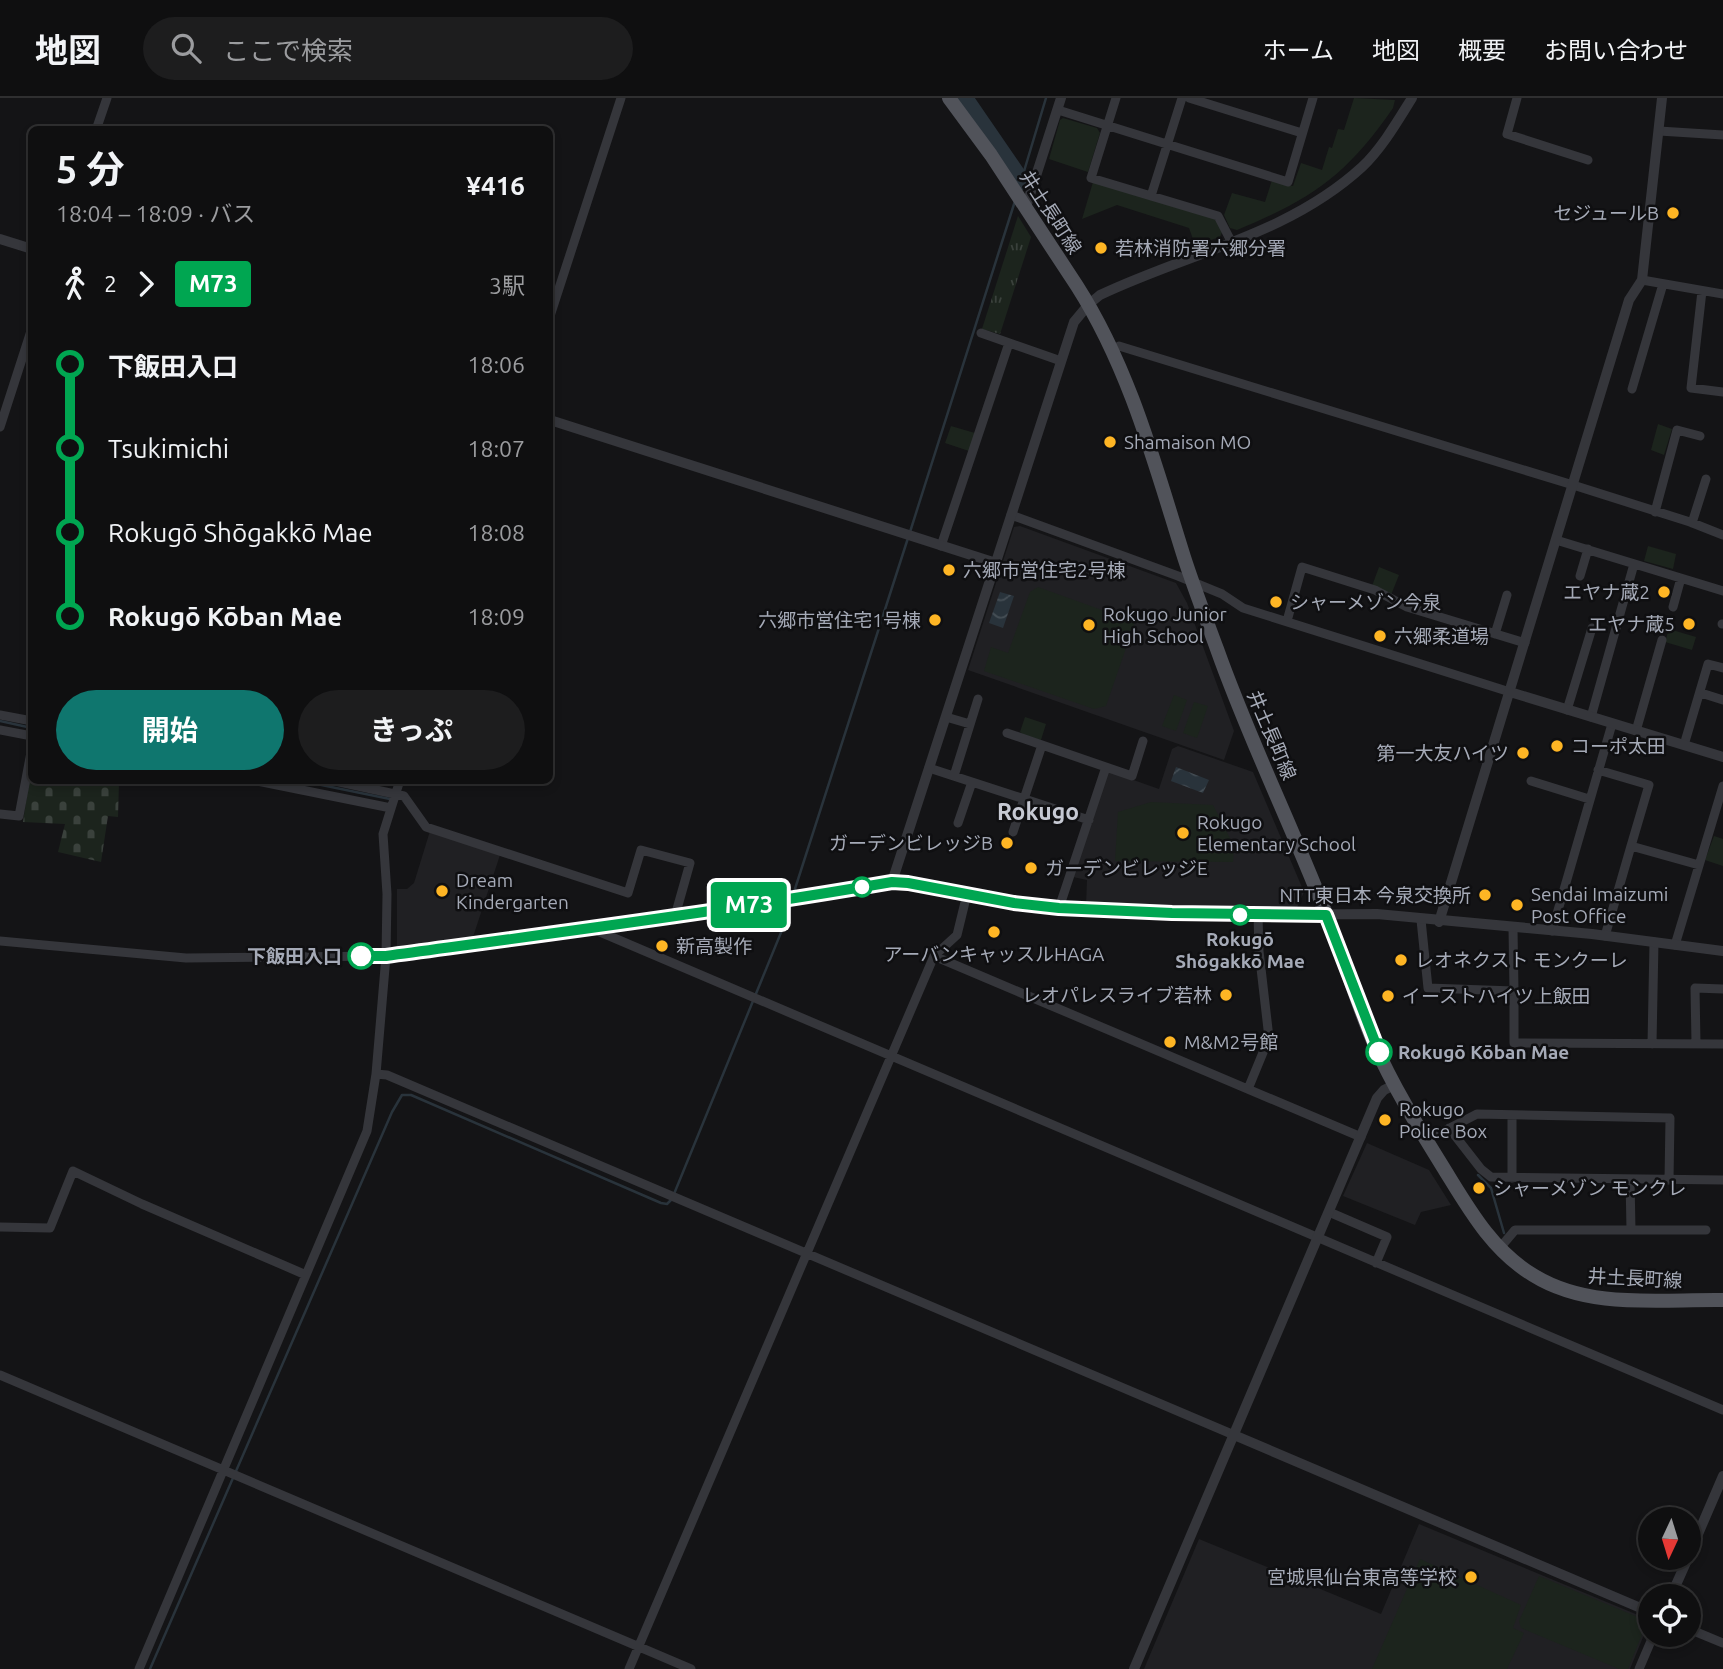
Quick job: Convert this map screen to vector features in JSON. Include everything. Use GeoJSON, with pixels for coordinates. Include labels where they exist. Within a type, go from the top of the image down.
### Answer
{"type":"FeatureCollection","features":[{"type":"Feature","properties":{"kind":"main road","name":"井土長町線"},"geometry":{"type":"LineString","coordinates":[[948,98],[963,114],[1089,304],[1136,408],[1193,583],[1236,700],[1326,915],[1373,1041],[1424,1137],[1477,1221],[1499,1250],[1534,1276],[1561,1289],[1602,1300],[1723,1300]]}},
{"type":"Feature","properties":{"kind":"street"},"geometry":{"type":"LineString","coordinates":[[97,126],[107,98]]}},
{"type":"Feature","properties":{"kind":"street"},"geometry":{"type":"LineString","coordinates":[[553,307],[621,98]]}},
{"type":"Feature","properties":{"kind":"street"},"geometry":{"type":"LineString","coordinates":[[1116,98],[1091,178],[1217,216],[1232,243]]}},
{"type":"Feature","properties":{"kind":"street"},"geometry":{"type":"LineString","coordinates":[[1151,195],[1182,98]]}},
{"type":"Feature","properties":{"kind":"street"},"geometry":{"type":"LineString","coordinates":[[1189,98],[1302,133]]}},
{"type":"Feature","properties":{"kind":"street"},"geometry":{"type":"LineString","coordinates":[[1024,204],[1059,104],[1108,125],[1288,182],[1313,98]]}},
{"type":"Feature","properties":{"kind":"street"},"geometry":{"type":"LineString","coordinates":[[892,882],[1074,322],[1089,304],[1110,290],[1285,221],[1328,195],[1364,165],[1392,131],[1412,98]]}},
{"type":"Feature","properties":{"kind":"street"},"geometry":{"type":"LineString","coordinates":[[1517,98],[1507,134],[1588,160]]}},
{"type":"Feature","properties":{"kind":"street"},"geometry":{"type":"LineString","coordinates":[[1439,922],[1629,300],[1642,280],[1662,98]]}},
{"type":"Feature","properties":{"kind":"street"},"geometry":{"type":"LineString","coordinates":[[1659,131],[1723,135]]}},
{"type":"Feature","properties":{"kind":"street"},"geometry":{"type":"LineString","coordinates":[[0,239],[28,248]]}},
{"type":"Feature","properties":{"kind":"street"},"geometry":{"type":"LineString","coordinates":[[1642,280],[1723,295]]}},
{"type":"Feature","properties":{"kind":"street"},"geometry":{"type":"LineString","coordinates":[[1632,389],[1663,284]]}},
{"type":"Feature","properties":{"kind":"street"},"geometry":{"type":"LineString","coordinates":[[1702,291],[1690,388],[1723,392]]}},
{"type":"Feature","properties":{"kind":"street"},"geometry":{"type":"LineString","coordinates":[[981,333],[1061,361]]}},
{"type":"Feature","properties":{"kind":"street"},"geometry":{"type":"LineString","coordinates":[[0,427],[28,340]]}},
{"type":"Feature","properties":{"kind":"street"},"geometry":{"type":"LineString","coordinates":[[941,547],[1009,343]]}},
{"type":"Feature","properties":{"kind":"street"},"geometry":{"type":"LineString","coordinates":[[1111,351],[1119,346],[1573,485],[1723,535]]}},
{"type":"Feature","properties":{"kind":"street"},"geometry":{"type":"LineString","coordinates":[[553,420],[996,564]]}},
{"type":"Feature","properties":{"kind":"street"},"geometry":{"type":"LineString","coordinates":[[1655,512],[1677,430],[1700,436]]}},
{"type":"Feature","properties":{"kind":"street"},"geometry":{"type":"LineString","coordinates":[[1692,523],[1706,479]]}},
{"type":"Feature","properties":{"kind":"street"},"geometry":{"type":"LineString","coordinates":[[1011,515],[1222,594],[1243,608],[1723,757]]}},
{"type":"Feature","properties":{"kind":"street"},"geometry":{"type":"LineString","coordinates":[[1556,540],[1723,591]]}},
{"type":"Feature","properties":{"kind":"street"},"geometry":{"type":"LineString","coordinates":[[1580,576],[1588,549]]}},
{"type":"Feature","properties":{"kind":"street"},"geometry":{"type":"LineString","coordinates":[[1591,718],[1634,564]]}},
{"type":"Feature","properties":{"kind":"street"},"geometry":{"type":"LineString","coordinates":[[1287,621],[1303,567],[1375,590],[1407,607],[1525,643]]}},
{"type":"Feature","properties":{"kind":"street"},"geometry":{"type":"LineString","coordinates":[[1673,607],[1681,578]]}},
{"type":"Feature","properties":{"kind":"street"},"geometry":{"type":"LineString","coordinates":[[1495,634],[1507,595]]}},
{"type":"Feature","properties":{"kind":"street"},"geometry":{"type":"LineString","coordinates":[[1567,710],[1592,628]]}},
{"type":"Feature","properties":{"kind":"street"},"geometry":{"type":"LineString","coordinates":[[1636,731],[1662,640]]}},
{"type":"Feature","properties":{"kind":"street"},"geometry":{"type":"LineString","coordinates":[[1684,745],[1708,664],[1723,668]]}},
{"type":"Feature","properties":{"kind":"street"},"geometry":{"type":"LineString","coordinates":[[1701,693],[1723,699]]}},
{"type":"Feature","properties":{"kind":"street"},"geometry":{"type":"LineString","coordinates":[[954,776],[978,699]]}},
{"type":"Feature","properties":{"kind":"street"},"geometry":{"type":"LineString","coordinates":[[0,715],[28,721]]}},
{"type":"Feature","properties":{"kind":"street"},"geometry":{"type":"LineString","coordinates":[[946,716],[970,724]]}},
{"type":"Feature","properties":{"kind":"street"},"geometry":{"type":"LineString","coordinates":[[1552,931],[1612,724]]}},
{"type":"Feature","properties":{"kind":"street"},"geometry":{"type":"LineString","coordinates":[[0,730],[28,735]]}},
{"type":"Feature","properties":{"kind":"street"},"geometry":{"type":"LineString","coordinates":[[1007,733],[1132,776],[1143,741]]}},
{"type":"Feature","properties":{"kind":"street"},"geometry":{"type":"LineString","coordinates":[[1013,832],[1042,745]]}},
{"type":"Feature","properties":{"kind":"street"},"geometry":{"type":"LineString","coordinates":[[1059,908],[1105,767]]}},
{"type":"Feature","properties":{"kind":"street"},"geometry":{"type":"LineString","coordinates":[[0,814],[19,816],[28,768]]}},
{"type":"Feature","properties":{"kind":"street"},"geometry":{"type":"LineString","coordinates":[[929,768],[1089,820]]}},
{"type":"Feature","properties":{"kind":"street"},"geometry":{"type":"LineString","coordinates":[[1598,770],[1648,785],[1605,936]]}},
{"type":"Feature","properties":{"kind":"street"},"geometry":{"type":"LineString","coordinates":[[1531,781],[1589,799]]}},
{"type":"Feature","properties":{"kind":"street"},"geometry":{"type":"LineString","coordinates":[[958,823],[972,782]]}},
{"type":"Feature","properties":{"kind":"street"},"geometry":{"type":"LineString","coordinates":[[278,784],[393,802],[404,796],[426,827],[628,893],[641,850],[690,863],[675,916]]}},
{"type":"Feature","properties":{"kind":"street"},"geometry":{"type":"LineString","coordinates":[[341,784],[393,802]]}},
{"type":"Feature","properties":{"kind":"street"},"geometry":{"type":"LineString","coordinates":[[139,1669],[225,1472],[367,1131],[376,1074],[386,956],[387,894],[383,834],[399,784]]}},
{"type":"Feature","properties":{"kind":"street"},"geometry":{"type":"LineString","coordinates":[[1675,945],[1723,786]]}},
{"type":"Feature","properties":{"kind":"street"},"geometry":{"type":"LineString","coordinates":[[1631,846],[1699,865]]}},
{"type":"Feature","properties":{"kind":"street"},"geometry":{"type":"LineString","coordinates":[[0,941],[186,957],[386,956],[786,900],[892,882],[1059,908],[1258,915],[1377,914],[1605,936],[1723,951]]}},
{"type":"Feature","properties":{"kind":"street"},"geometry":{"type":"LineString","coordinates":[[629,1669],[934,956],[957,935],[967,894]]}},
{"type":"Feature","properties":{"kind":"street"},"geometry":{"type":"LineString","coordinates":[[1248,1089],[1269,1038],[1259,951],[1258,915]]}},
{"type":"Feature","properties":{"kind":"street"},"geometry":{"type":"LineString","coordinates":[[1421,920],[1428,988],[1514,991]]}},
{"type":"Feature","properties":{"kind":"street"},"geometry":{"type":"LineString","coordinates":[[597,927],[600,932],[1723,1410]]}},
{"type":"Feature","properties":{"kind":"street"},"geometry":{"type":"LineString","coordinates":[[1513,928],[1514,1043],[1723,1044]]}},
{"type":"Feature","properties":{"kind":"street"},"geometry":{"type":"LineString","coordinates":[[1652,1044],[1654,942]]}},
{"type":"Feature","properties":{"kind":"street"},"geometry":{"type":"LineString","coordinates":[[934,956],[1361,1137]]}},
{"type":"Feature","properties":{"kind":"street"},"geometry":{"type":"LineString","coordinates":[[1696,1043],[1695,988],[1723,989]]}},
{"type":"Feature","properties":{"kind":"street"},"geometry":{"type":"LineString","coordinates":[[376,1074],[387,1075],[1638,1607]]}},
{"type":"Feature","properties":{"kind":"street"},"geometry":{"type":"LineString","coordinates":[[1134,1669],[1377,1098],[1384,1090],[1394,1085]]}},
{"type":"Feature","properties":{"kind":"street"},"geometry":{"type":"LineString","coordinates":[[1424,1137],[1477,1114],[1670,1118],[1670,1180]]}},
{"type":"Feature","properties":{"kind":"street"},"geometry":{"type":"LineString","coordinates":[[1512,1115],[1512,1178]]}},
{"type":"Feature","properties":{"kind":"street"},"geometry":{"type":"LineString","coordinates":[[1449,1128],[1481,1169],[1491,1177],[1723,1180]]}},
{"type":"Feature","properties":{"kind":"street"},"geometry":{"type":"LineString","coordinates":[[0,1227],[50,1228],[73,1171],[306,1275]]}},
{"type":"Feature","properties":{"kind":"street"},"geometry":{"type":"LineString","coordinates":[[1630,1179],[1631,1230]]}},
{"type":"Feature","properties":{"kind":"street"},"geometry":{"type":"LineString","coordinates":[[1329,1212],[1387,1237],[1376,1263]]}},
{"type":"Feature","properties":{"kind":"street"},"geometry":{"type":"LineString","coordinates":[[1499,1250],[1515,1230],[1706,1230]]}},
{"type":"Feature","properties":{"kind":"street"},"geometry":{"type":"LineString","coordinates":[[0,1375],[691,1669]]}},
{"type":"Feature","properties":{"kind":"street"},"geometry":{"type":"LineString","coordinates":[[1701,1526],[1723,1476]]}},
{"type":"Feature","properties":{"kind":"street"},"geometry":{"type":"LineString","coordinates":[[1701,1634],[1723,1643]]}},
{"type":"Feature","properties":{"kind":"street"},"geometry":{"type":"LineString","coordinates":[[1639,1669],[1648,1647]]}},
{"type":"Feature","properties":{"kind":"shaded area","name":"Rokugo Junior High School"},"geometry":{"type":"Polygon","coordinates":[[[1020,526],[1176,583],[1187,603],[1234,731],[1224,760],[968,670],[1014,527],[1020,526]]]}},
{"type":"Feature","properties":{"kind":"shaded area","name":"Rokugo Elementary School"},"geometry":{"type":"Polygon","coordinates":[[[1178,746],[1253,772],[1304,892],[1296,910],[1086,906],[1087,880],[1073,877],[1108,771],[1159,789],[1172,749],[1178,746]]]}},
{"type":"Feature","properties":{"kind":"shaded area","name":"Dream Kindergarten"},"geometry":{"type":"Polygon","coordinates":[[[430,831],[500,855],[472,940],[400,951],[397,949],[397,889],[407,889],[414,883],[430,831]]]}},
{"type":"Feature","properties":{"kind":"shaded area"},"geometry":{"type":"Polygon","coordinates":[[[1367,1143],[1429,1170],[1451,1205],[1421,1212],[1415,1225],[1343,1196],[1367,1143]]]}},
{"type":"Feature","properties":{"kind":"shaded area","name":"宮城県仙台東高等学校"},"geometry":{"type":"Polygon","coordinates":[[[1419,1524],[1638,1615],[1639,1647],[1630,1669],[1144,1669],[1199,1539],[1381,1614],[1419,1524]]]}},
{"type":"Feature","properties":{"kind":"green space"},"geometry":{"type":"Polygon","coordinates":[[[1354,98],[1395,100],[1393,108],[1360,151],[1326,183],[1263,219],[1237,230],[1230,228],[1224,215],[1232,193],[1265,202],[1272,180],[1293,186],[1301,163],[1322,170],[1338,129],[1344,130],[1354,98]]]}},
{"type":"Feature","properties":{"kind":"green space"},"geometry":{"type":"Polygon","coordinates":[[[1063,118],[1097,128],[1100,133],[1088,172],[1049,159],[1060,120],[1063,118]]]}},
{"type":"Feature","properties":{"kind":"green space"},"geometry":{"type":"Polygon","coordinates":[[[1093,182],[1215,219],[1223,230],[1220,237],[1195,245],[1189,228],[1117,205],[1082,219],[1093,182]]]}},
{"type":"Feature","properties":{"kind":"green space"},"geometry":{"type":"Polygon","coordinates":[[[1018,216],[1031,237],[1000,334],[982,329],[1018,216]]]}},
{"type":"Feature","properties":{"kind":"green space"},"geometry":{"type":"Polygon","coordinates":[[[1658,424],[1672,429],[1664,455],[1651,450],[1658,424]]]}},
{"type":"Feature","properties":{"kind":"green space"},"geometry":{"type":"Polygon","coordinates":[[[951,426],[975,433],[969,451],[945,443],[951,426]]]}},
{"type":"Feature","properties":{"kind":"green space"},"geometry":{"type":"Polygon","coordinates":[[[1648,546],[1676,554],[1673,569],[1644,561],[1648,546]]]}},
{"type":"Feature","properties":{"kind":"green space"},"geometry":{"type":"Polygon","coordinates":[[[1379,567],[1399,575],[1391,595],[1372,586],[1379,567]]]}},
{"type":"Feature","properties":{"kind":"green space"},"geometry":{"type":"Polygon","coordinates":[[[1038,587],[1135,622],[1106,706],[1094,709],[984,671],[991,647],[1008,653],[1030,592],[1038,587]]]}},
{"type":"Feature","properties":{"kind":"green space"},"geometry":{"type":"Polygon","coordinates":[[[1669,629],[1696,637],[1692,650],[1665,642],[1669,629]]]}},
{"type":"Feature","properties":{"kind":"green space"},"geometry":{"type":"Polygon","coordinates":[[[1174,695],[1187,700],[1176,731],[1162,726],[1174,695]]]}},
{"type":"Feature","properties":{"kind":"green space"},"geometry":{"type":"Polygon","coordinates":[[[1194,702],[1208,706],[1197,738],[1183,733],[1194,702]]]}},
{"type":"Feature","properties":{"kind":"green space"},"geometry":{"type":"Polygon","coordinates":[[[1025,717],[1046,724],[1041,740],[1020,732],[1025,717]]]}},
{"type":"Feature","properties":{"kind":"green space"},"geometry":{"type":"Polygon","coordinates":[[[29,784],[119,784],[118,817],[108,816],[101,862],[58,852],[65,824],[23,822],[29,784]]]}},
{"type":"Feature","properties":{"kind":"green space"},"geometry":{"type":"Polygon","coordinates":[[[1151,802],[1213,805],[1234,846],[1233,862],[1115,861],[1118,812],[1151,802]]]}},
{"type":"Feature","properties":{"kind":"green space"},"geometry":{"type":"Polygon","coordinates":[[[1714,836],[1723,839],[1723,866],[1705,860],[1714,836]]]}},
{"type":"Feature","properties":{"kind":"green space"},"geometry":{"type":"Polygon","coordinates":[[[1420,1559],[1521,1605],[1513,1628],[1524,1633],[1507,1669],[1372,1669],[1420,1559]]]}},
{"type":"Feature","properties":{"kind":"green space"},"geometry":{"type":"Polygon","coordinates":[[[1539,1576],[1638,1617],[1638,1644],[1628,1669],[1619,1669],[1521,1628],[1519,1621],[1539,1576]]]}},
{"type":"Feature","properties":{"kind":"water"},"geometry":{"type":"Polygon","coordinates":[[[1000,592],[1014,596],[1003,628],[989,623],[1000,592]]]}},
{"type":"Feature","properties":{"kind":"water"},"geometry":{"type":"Polygon","coordinates":[[[1176,767],[1209,780],[1203,793],[1171,781],[1176,767]]]}},
{"type":"Feature","properties":{"kind":"waterway"},"geometry":{"type":"LineString","coordinates":[[964,98],[1021,181]]}},
{"type":"Feature","properties":{"kind":"waterway"},"geometry":{"type":"LineString","coordinates":[[1019,188],[1046,98]]}},
{"type":"Feature","properties":{"kind":"waterway"},"geometry":{"type":"LineString","coordinates":[[910,532],[1015,201]]}},
{"type":"Feature","properties":{"kind":"waterway"},"geometry":{"type":"LineString","coordinates":[[793,895],[908,538]]}},
{"type":"Feature","properties":{"kind":"waterway"},"geometry":{"type":"LineString","coordinates":[[0,721],[28,727]]}},
{"type":"Feature","properties":{"kind":"waterway"},"geometry":{"type":"LineString","coordinates":[[317,784],[390,799]]}},
{"type":"Feature","properties":{"kind":"waterway"},"geometry":{"type":"LineString","coordinates":[[674,1194],[789,913],[791,901]]}},
{"type":"Feature","properties":{"kind":"waterway"},"geometry":{"type":"LineString","coordinates":[[150,1669],[392,1112],[402,1095],[411,1095],[661,1203],[667,1204],[671,1200]]}},
{"type":"Feature","properties":{"kind":"waterway"},"geometry":{"type":"LineString","coordinates":[[1478,1175],[1491,1188],[1504,1233]]}},
{"type":"Feature","properties":{"kind":"bus line","name":"M73"},"geometry":{"type":"LineString","coordinates":[[361,956],[386,956],[597,927],[892,882],[1059,908],[1326,915],[1379,1052]]}},
{"type":"Feature","properties":{"kind":"place","name":"セジュールB"},"geometry":{"type":"Point","coordinates":[1673,213]}},
{"type":"Feature","properties":{"kind":"place","name":"若林消防署六郷分署"},"geometry":{"type":"Point","coordinates":[1101,248]}},
{"type":"Feature","properties":{"kind":"place","name":"Shamaison MO"},"geometry":{"type":"Point","coordinates":[1110,442]}},
{"type":"Feature","properties":{"kind":"place","name":"六郷市営住宅2号棟"},"geometry":{"type":"Point","coordinates":[949,570]}},
{"type":"Feature","properties":{"kind":"place","name":"エヤナ蔵2"},"geometry":{"type":"Point","coordinates":[1664,592]}},
{"type":"Feature","properties":{"kind":"place","name":"シャーメゾン今泉"},"geometry":{"type":"Point","coordinates":[1276,602]}},
{"type":"Feature","properties":{"kind":"place","name":"六郷市営住宅1号棟"},"geometry":{"type":"Point","coordinates":[935,620]}},
{"type":"Feature","properties":{"kind":"place","name":"エヤナ蔵5"},"geometry":{"type":"Point","coordinates":[1689,624]}},
{"type":"Feature","properties":{"kind":"place","name":"Rokugo Junior High School"},"geometry":{"type":"Point","coordinates":[1089,625]}},
{"type":"Feature","properties":{"kind":"place","name":"六郷柔道場"},"geometry":{"type":"Point","coordinates":[1380,636]}},
{"type":"Feature","properties":{"kind":"place","name":"コーポ太田"},"geometry":{"type":"Point","coordinates":[1557,746]}},
{"type":"Feature","properties":{"kind":"place","name":"第一大友ハイツ"},"geometry":{"type":"Point","coordinates":[1523,753]}},
{"type":"Feature","properties":{"kind":"place","name":"Rokugo Elementary School"},"geometry":{"type":"Point","coordinates":[1183,833]}},
{"type":"Feature","properties":{"kind":"place","name":"ガーデンビレッジB"},"geometry":{"type":"Point","coordinates":[1007,843]}},
{"type":"Feature","properties":{"kind":"place","name":"ガーデンビレッジE"},"geometry":{"type":"Point","coordinates":[1031,868]}},
{"type":"Feature","properties":{"kind":"place","name":"Dream Kindergarten"},"geometry":{"type":"Point","coordinates":[442,891]}},
{"type":"Feature","properties":{"kind":"place","name":"NTT東日本 今泉交換所"},"geometry":{"type":"Point","coordinates":[1485,895]}},
{"type":"Feature","properties":{"kind":"place","name":"Sendai Imaizumi Post Office"},"geometry":{"type":"Point","coordinates":[1517,905]}},
{"type":"Feature","properties":{"kind":"place","name":"Rokugō Shōgakkō Mae"},"geometry":{"type":"Point","coordinates":[1240,915]}},
{"type":"Feature","properties":{"kind":"place","name":"アーバンキャッスルHAGA"},"geometry":{"type":"Point","coordinates":[994,932]}},
{"type":"Feature","properties":{"kind":"place","name":"新高製作"},"geometry":{"type":"Point","coordinates":[662,946]}},
{"type":"Feature","properties":{"kind":"place","name":"下飯田入口"},"geometry":{"type":"Point","coordinates":[361,956]}},
{"type":"Feature","properties":{"kind":"place","name":"レオネクスト モンクーレ"},"geometry":{"type":"Point","coordinates":[1401,960]}},
{"type":"Feature","properties":{"kind":"place","name":"レオパレスライブ若林"},"geometry":{"type":"Point","coordinates":[1226,995]}},
{"type":"Feature","properties":{"kind":"place","name":"イーストハイツ上飯田"},"geometry":{"type":"Point","coordinates":[1388,996]}},
{"type":"Feature","properties":{"kind":"place","name":"M&M2号館"},"geometry":{"type":"Point","coordinates":[1170,1042]}},
{"type":"Feature","properties":{"kind":"place","name":"Rokugō Kōban Mae"},"geometry":{"type":"Point","coordinates":[1379,1052]}},
{"type":"Feature","properties":{"kind":"place","name":"Rokugo Police Box"},"geometry":{"type":"Point","coordinates":[1385,1120]}},
{"type":"Feature","properties":{"kind":"place","name":"シャーメゾン モンクレ"},"geometry":{"type":"Point","coordinates":[1479,1188]}},
{"type":"Feature","properties":{"kind":"place","name":"宮城県仙台東高等学校"},"geometry":{"type":"Point","coordinates":[1471,1577]}},
{"type":"Feature","properties":{"kind":"district","name":"Rokugo"},"geometry":{"type":"Point","coordinates":[1038,811]}}]}
